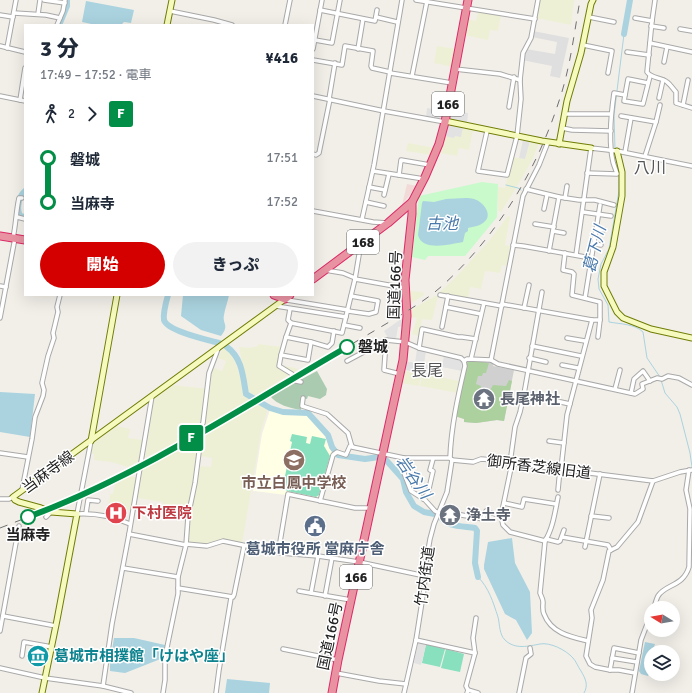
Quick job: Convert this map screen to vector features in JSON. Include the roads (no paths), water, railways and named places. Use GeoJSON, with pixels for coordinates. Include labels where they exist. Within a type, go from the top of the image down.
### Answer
{"type":"FeatureCollection","features":[{"type":"Feature","properties":{"kind":"highway","name":"国道166号"},"geometry":{"type":"LineString","coordinates":[[332,693],[359,562],[382,462],[406,342],[406,265],[412,202],[437,152],[445,121],[468,0]]}},
{"type":"Feature","properties":{"kind":"highway","name":"168"},"geometry":{"type":"LineString","coordinates":[[314,278],[388,223],[412,202]]}},
{"type":"Feature","properties":{"kind":"highway"},"geometry":{"type":"LineString","coordinates":[[0,236],[24,240]]}},
{"type":"Feature","properties":{"kind":"street"},"geometry":{"type":"LineString","coordinates":[[7,48],[16,0]]}},
{"type":"Feature","properties":{"kind":"street"},"geometry":{"type":"LineString","coordinates":[[38,14],[41,0],[65,2],[57,24]]}},
{"type":"Feature","properties":{"kind":"street"},"geometry":{"type":"LineString","coordinates":[[167,24],[172,0]]}},
{"type":"Feature","properties":{"kind":"street"},"geometry":{"type":"LineString","coordinates":[[285,24],[290,0]]}},
{"type":"Feature","properties":{"kind":"street"},"geometry":{"type":"LineString","coordinates":[[322,0],[314,40],[332,43],[340,0]]}},
{"type":"Feature","properties":{"kind":"street"},"geometry":{"type":"LineString","coordinates":[[362,219],[384,111],[397,22],[402,0]]}},
{"type":"Feature","properties":{"kind":"street"},"geometry":{"type":"LineString","coordinates":[[416,0],[535,19]]}},
{"type":"Feature","properties":{"kind":"street"},"geometry":{"type":"LineString","coordinates":[[487,131],[478,171],[507,175],[517,136],[521,99],[520,80],[523,53],[531,38],[538,0]]}},
{"type":"Feature","properties":{"kind":"street"},"geometry":{"type":"LineString","coordinates":[[559,144],[593,0]]}},
{"type":"Feature","properties":{"kind":"street"},"geometry":{"type":"LineString","coordinates":[[648,83],[628,79],[624,101],[643,104],[650,76],[647,70],[655,0]]}},
{"type":"Feature","properties":{"kind":"street"},"geometry":{"type":"LineString","coordinates":[[412,76],[427,1]]}},
{"type":"Feature","properties":{"kind":"street"},"geometry":{"type":"LineString","coordinates":[[320,10],[375,21],[377,10]]}},
{"type":"Feature","properties":{"kind":"street"},"geometry":{"type":"LineString","coordinates":[[170,11],[228,24]]}},
{"type":"Feature","properties":{"kind":"street"},"geometry":{"type":"LineString","coordinates":[[0,15],[38,14],[60,18]]}},
{"type":"Feature","properties":{"kind":"street"},"geometry":{"type":"LineString","coordinates":[[376,17],[397,22]]}},
{"type":"Feature","properties":{"kind":"street"},"geometry":{"type":"LineString","coordinates":[[588,17],[614,22]]}},
{"type":"Feature","properties":{"kind":"street"},"geometry":{"type":"LineString","coordinates":[[635,18],[652,21]]}},
{"type":"Feature","properties":{"kind":"street"},"geometry":{"type":"LineString","coordinates":[[358,48],[363,19]]}},
{"type":"Feature","properties":{"kind":"street"},"geometry":{"type":"LineString","coordinates":[[213,24],[214,20]]}},
{"type":"Feature","properties":{"kind":"street"},"geometry":{"type":"LineString","coordinates":[[651,26],[664,28]]}},
{"type":"Feature","properties":{"kind":"street"},"geometry":{"type":"LineString","coordinates":[[680,29],[692,31]]}},
{"type":"Feature","properties":{"kind":"street"},"geometry":{"type":"LineString","coordinates":[[650,43],[692,52]]}},
{"type":"Feature","properties":{"kind":"street"},"geometry":{"type":"LineString","coordinates":[[583,45],[612,51],[608,73]]}},
{"type":"Feature","properties":{"kind":"street"},"geometry":{"type":"LineString","coordinates":[[0,46],[24,52]]}},
{"type":"Feature","properties":{"kind":"street"},"geometry":{"type":"LineString","coordinates":[[314,60],[342,65],[345,46],[358,48],[373,51],[372,68],[452,83]]}},
{"type":"Feature","properties":{"kind":"street"},"geometry":{"type":"LineString","coordinates":[[664,62],[667,46]]}},
{"type":"Feature","properties":{"kind":"street"},"geometry":{"type":"LineString","coordinates":[[627,52],[648,55]]}},
{"type":"Feature","properties":{"kind":"street"},"geometry":{"type":"LineString","coordinates":[[314,154],[319,153],[335,64]]}},
{"type":"Feature","properties":{"kind":"street"},"geometry":{"type":"LineString","coordinates":[[455,69],[500,74],[520,80]]}},
{"type":"Feature","properties":{"kind":"street"},"geometry":{"type":"LineString","coordinates":[[20,100],[24,74]]}},
{"type":"Feature","properties":{"kind":"street"},"geometry":{"type":"LineString","coordinates":[[650,76],[669,83],[676,92],[676,103],[692,108]]}},
{"type":"Feature","properties":{"kind":"street"},"geometry":{"type":"LineString","coordinates":[[509,107],[514,77]]}},
{"type":"Feature","properties":{"kind":"street"},"geometry":{"type":"LineString","coordinates":[[659,98],[663,80]]}},
{"type":"Feature","properties":{"kind":"street"},"geometry":{"type":"LineString","coordinates":[[683,105],[688,80]]}},
{"type":"Feature","properties":{"kind":"street"},"geometry":{"type":"LineString","coordinates":[[625,95],[616,93],[612,114],[611,130],[614,150],[622,172],[622,196],[613,247],[604,272],[604,286],[617,312],[623,318],[656,331],[692,338]]}},
{"type":"Feature","properties":{"kind":"street"},"geometry":{"type":"LineString","coordinates":[[0,96],[24,101]]}},
{"type":"Feature","properties":{"kind":"street"},"geometry":{"type":"LineString","coordinates":[[314,96],[384,111],[445,121],[487,131],[559,144],[626,152],[692,166]]}},
{"type":"Feature","properties":{"kind":"street"},"geometry":{"type":"LineString","coordinates":[[645,156],[660,105]]}},
{"type":"Feature","properties":{"kind":"street"},"geometry":{"type":"LineString","coordinates":[[565,114],[612,114]]}},
{"type":"Feature","properties":{"kind":"street"},"geometry":{"type":"LineString","coordinates":[[621,116],[656,122]]}},
{"type":"Feature","properties":{"kind":"street"},"geometry":{"type":"LineString","coordinates":[[626,152],[631,118]]}},
{"type":"Feature","properties":{"kind":"street"},"geometry":{"type":"LineString","coordinates":[[562,128],[572,130],[611,130]]}},
{"type":"Feature","properties":{"kind":"street"},"geometry":{"type":"LineString","coordinates":[[491,360],[523,196],[539,165],[548,142]]}},
{"type":"Feature","properties":{"kind":"street"},"geometry":{"type":"LineString","coordinates":[[576,255],[591,148]]}},
{"type":"Feature","properties":{"kind":"street"},"geometry":{"type":"LineString","coordinates":[[587,173],[616,174],[613,161],[614,150]]}},
{"type":"Feature","properties":{"kind":"street"},"geometry":{"type":"LineString","coordinates":[[399,175],[401,160],[430,165]]}},
{"type":"Feature","properties":{"kind":"street"},"geometry":{"type":"LineString","coordinates":[[373,171],[424,179]]}},
{"type":"Feature","properties":{"kind":"street"},"geometry":{"type":"LineString","coordinates":[[384,195],[389,174]]}},
{"type":"Feature","properties":{"kind":"street"},"geometry":{"type":"LineString","coordinates":[[565,198],[567,186]]}},
{"type":"Feature","properties":{"kind":"street"},"geometry":{"type":"LineString","coordinates":[[369,187],[385,190]]}},
{"type":"Feature","properties":{"kind":"street"},"geometry":{"type":"LineString","coordinates":[[526,189],[559,197],[595,200],[614,205]]}},
{"type":"Feature","properties":{"kind":"street"},"geometry":{"type":"LineString","coordinates":[[544,209],[547,194]]}},
{"type":"Feature","properties":{"kind":"street"},"geometry":{"type":"LineString","coordinates":[[549,251],[559,197]]}},
{"type":"Feature","properties":{"kind":"street"},"geometry":{"type":"LineString","coordinates":[[0,318],[17,217],[15,213],[19,198],[22,198]]}},
{"type":"Feature","properties":{"kind":"street"},"geometry":{"type":"LineString","coordinates":[[366,202],[384,206]]}},
{"type":"Feature","properties":{"kind":"street"},"geometry":{"type":"LineString","coordinates":[[585,298],[600,205]]}},
{"type":"Feature","properties":{"kind":"street"},"geometry":{"type":"LineString","coordinates":[[314,211],[388,223]]}},
{"type":"Feature","properties":{"kind":"street"},"geometry":{"type":"LineString","coordinates":[[583,212],[611,216]]}},
{"type":"Feature","properties":{"kind":"street"},"geometry":{"type":"LineString","coordinates":[[17,217],[24,219]]}},
{"type":"Feature","properties":{"kind":"street"},"geometry":{"type":"LineString","coordinates":[[535,224],[564,233]]}},
{"type":"Feature","properties":{"kind":"street"},"geometry":{"type":"LineString","coordinates":[[596,228],[604,230]]}},
{"type":"Feature","properties":{"kind":"street"},"geometry":{"type":"LineString","coordinates":[[290,323],[342,333],[362,243]]}},
{"type":"Feature","properties":{"kind":"street"},"geometry":{"type":"LineString","coordinates":[[593,244],[601,245]]}},
{"type":"Feature","properties":{"kind":"street"},"geometry":{"type":"LineString","coordinates":[[513,246],[523,246],[591,258]]}},
{"type":"Feature","properties":{"kind":"street"},"geometry":{"type":"LineString","coordinates":[[565,253],[562,270],[572,272],[574,274],[572,295],[600,302],[598,337]]}},
{"type":"Feature","properties":{"kind":"street"},"geometry":{"type":"LineString","coordinates":[[324,270],[343,273],[355,279],[406,288]]}},
{"type":"Feature","properties":{"kind":"street"},"geometry":{"type":"LineString","coordinates":[[524,308],[529,285]]}},
{"type":"Feature","properties":{"kind":"street"},"geometry":{"type":"LineString","coordinates":[[0,286],[6,287]]}},
{"type":"Feature","properties":{"kind":"street"},"geometry":{"type":"LineString","coordinates":[[391,307],[394,286]]}},
{"type":"Feature","properties":{"kind":"street"},"geometry":{"type":"LineString","coordinates":[[542,292],[529,358],[524,394],[520,412],[514,427],[511,463],[501,516],[503,525],[510,532],[558,542],[560,541],[564,530]]}},
{"type":"Feature","properties":{"kind":"street"},"geometry":{"type":"LineString","coordinates":[[440,295],[484,303],[539,310],[592,320],[600,320]]}},
{"type":"Feature","properties":{"kind":"street"},"geometry":{"type":"LineString","coordinates":[[22,490],[35,417],[43,396],[44,390],[42,382],[54,338],[53,333],[60,296]]}},
{"type":"Feature","properties":{"kind":"street"},"geometry":{"type":"LineString","coordinates":[[42,693],[91,441],[117,296]]}},
{"type":"Feature","properties":{"kind":"street"},"geometry":{"type":"LineString","coordinates":[[288,297],[287,300],[369,314],[376,312],[378,300],[351,296]]}},
{"type":"Feature","properties":{"kind":"street"},"geometry":{"type":"LineString","coordinates":[[442,326],[448,296]]}},
{"type":"Feature","properties":{"kind":"street","name":"当麻寺線"},"geometry":{"type":"LineString","coordinates":[[77,514],[51,512],[19,502],[13,497],[288,297]]}},
{"type":"Feature","properties":{"kind":"street"},"geometry":{"type":"LineString","coordinates":[[471,359],[484,303]]}},
{"type":"Feature","properties":{"kind":"street"},"geometry":{"type":"LineString","coordinates":[[276,306],[346,317]]}},
{"type":"Feature","properties":{"kind":"street"},"geometry":{"type":"LineString","coordinates":[[446,307],[481,314]]}},
{"type":"Feature","properties":{"kind":"street"},"geometry":{"type":"LineString","coordinates":[[290,309],[288,320],[290,323],[279,366],[292,374],[296,381],[301,382]]}},
{"type":"Feature","properties":{"kind":"street"},"geometry":{"type":"LineString","coordinates":[[558,490],[566,419],[585,341],[592,320]]}},
{"type":"Feature","properties":{"kind":"street"},"geometry":{"type":"LineString","coordinates":[[344,325],[360,328]]}},
{"type":"Feature","properties":{"kind":"street"},"geometry":{"type":"LineString","coordinates":[[419,348],[422,329],[458,337],[462,336],[476,339]]}},
{"type":"Feature","properties":{"kind":"street"},"geometry":{"type":"LineString","coordinates":[[286,337],[328,347],[332,343],[334,332]]}},
{"type":"Feature","properties":{"kind":"street"},"geometry":{"type":"LineString","coordinates":[[567,338],[585,341]]}},
{"type":"Feature","properties":{"kind":"street"},"geometry":{"type":"LineString","coordinates":[[386,340],[384,370],[400,374]]}},
{"type":"Feature","properties":{"kind":"street"},"geometry":{"type":"LineString","coordinates":[[347,361],[386,340],[406,342],[419,348],[461,358],[464,361],[465,366],[452,429],[451,459]]}},
{"type":"Feature","properties":{"kind":"street"},"geometry":{"type":"LineString","coordinates":[[281,355],[308,360],[311,342]]}},
{"type":"Feature","properties":{"kind":"street"},"geometry":{"type":"LineString","coordinates":[[532,346],[582,356]]}},
{"type":"Feature","properties":{"kind":"street"},"geometry":{"type":"LineString","coordinates":[[162,693],[165,680],[165,656],[178,588],[178,577],[186,544],[188,517],[195,483],[201,437],[199,429],[203,423],[209,373],[218,348]]}},
{"type":"Feature","properties":{"kind":"street"},"geometry":{"type":"LineString","coordinates":[[529,358],[546,362]]}},
{"type":"Feature","properties":{"kind":"street"},"geometry":{"type":"LineString","coordinates":[[464,361],[467,359],[491,360],[498,364],[631,393],[637,393],[643,389],[642,384],[657,378],[662,379],[668,376],[679,378],[692,385]]}},
{"type":"Feature","properties":{"kind":"street"},"geometry":{"type":"LineString","coordinates":[[562,365],[578,368]]}},
{"type":"Feature","properties":{"kind":"street"},"geometry":{"type":"LineString","coordinates":[[615,389],[620,370]]}},
{"type":"Feature","properties":{"kind":"street"},"geometry":{"type":"LineString","coordinates":[[631,393],[634,379],[643,371],[650,381]]}},
{"type":"Feature","properties":{"kind":"street"},"geometry":{"type":"LineString","coordinates":[[524,394],[570,404]]}},
{"type":"Feature","properties":{"kind":"street"},"geometry":{"type":"LineString","coordinates":[[103,686],[112,624],[152,396]]}},
{"type":"Feature","properties":{"kind":"street"},"geometry":{"type":"LineString","coordinates":[[303,398],[302,406],[327,414],[348,433],[352,446],[350,446],[346,455],[337,452],[333,454],[320,501]]}},
{"type":"Feature","properties":{"kind":"street"},"geometry":{"type":"LineString","coordinates":[[549,441],[564,443]]}},
{"type":"Feature","properties":{"kind":"street","name":"御所香芝線旧道"},"geometry":{"type":"LineString","coordinates":[[352,446],[404,458],[451,459],[473,462],[481,459],[495,460],[653,481],[691,470]]}},
{"type":"Feature","properties":{"kind":"street"},"geometry":{"type":"LineString","coordinates":[[0,453],[28,457]]}},
{"type":"Feature","properties":{"kind":"street"},"geometry":{"type":"LineString","coordinates":[[404,458],[404,474],[411,491],[424,499],[435,511],[439,513],[483,519],[486,511],[501,516]]}},
{"type":"Feature","properties":{"kind":"street"},"geometry":{"type":"LineString","coordinates":[[424,499],[428,493],[433,471],[430,470],[433,459]]}},
{"type":"Feature","properties":{"kind":"street","name":"竹内街道"},"geometry":{"type":"LineString","coordinates":[[404,693],[416,640],[430,539],[447,492],[451,459]]}},
{"type":"Feature","properties":{"kind":"street"},"geometry":{"type":"LineString","coordinates":[[656,601],[661,592],[683,578],[691,567],[690,509],[686,490],[691,470]]}},
{"type":"Feature","properties":{"kind":"street"},"geometry":{"type":"LineString","coordinates":[[585,547],[600,474]]}},
{"type":"Feature","properties":{"kind":"street"},"geometry":{"type":"LineString","coordinates":[[634,673],[595,667],[587,660],[586,656],[592,618],[591,610],[603,580],[609,551],[618,547],[638,522],[653,481]]}},
{"type":"Feature","properties":{"kind":"street"},"geometry":{"type":"LineString","coordinates":[[281,553],[280,542],[288,494],[355,508],[371,508]]}},
{"type":"Feature","properties":{"kind":"street"},"geometry":{"type":"LineString","coordinates":[[0,499],[9,499],[13,497]]}},
{"type":"Feature","properties":{"kind":"street"},"geometry":{"type":"LineString","coordinates":[[558,497],[549,535],[546,540],[540,593],[543,600],[543,612],[546,619],[559,633],[588,641]]}},
{"type":"Feature","properties":{"kind":"street"},"geometry":{"type":"LineString","coordinates":[[504,503],[522,507],[524,499],[556,504]]}},
{"type":"Feature","properties":{"kind":"street"},"geometry":{"type":"LineString","coordinates":[[86,513],[88,500],[98,501]]}},
{"type":"Feature","properties":{"kind":"street"},"geometry":{"type":"LineString","coordinates":[[46,518],[51,512]]}},
{"type":"Feature","properties":{"kind":"street"},"geometry":{"type":"LineString","coordinates":[[77,514],[86,513],[119,520],[130,524]]}},
{"type":"Feature","properties":{"kind":"street"},"geometry":{"type":"LineString","coordinates":[[591,516],[608,518]]}},
{"type":"Feature","properties":{"kind":"street"},"geometry":{"type":"LineString","coordinates":[[0,631],[19,526]]}},
{"type":"Feature","properties":{"kind":"street"},"geometry":{"type":"LineString","coordinates":[[129,534],[186,544],[207,546],[223,541],[281,553],[318,556],[359,562],[425,576]]}},
{"type":"Feature","properties":{"kind":"street"},"geometry":{"type":"LineString","coordinates":[[562,537],[608,546],[611,550]]}},
{"type":"Feature","properties":{"kind":"street"},"geometry":{"type":"LineString","coordinates":[[216,693],[222,652],[244,546]]}},
{"type":"Feature","properties":{"kind":"street"},"geometry":{"type":"LineString","coordinates":[[311,593],[318,556]]}},
{"type":"Feature","properties":{"kind":"street"},"geometry":{"type":"LineString","coordinates":[[325,596],[332,558]]}},
{"type":"Feature","properties":{"kind":"street"},"geometry":{"type":"LineString","coordinates":[[123,568],[178,577]]}},
{"type":"Feature","properties":{"kind":"street"},"geometry":{"type":"LineString","coordinates":[[178,588],[233,597]]}},
{"type":"Feature","properties":{"kind":"street"},"geometry":{"type":"LineString","coordinates":[[299,591],[351,600]]}},
{"type":"Feature","properties":{"kind":"street"},"geometry":{"type":"LineString","coordinates":[[3,616],[56,626]]}},
{"type":"Feature","properties":{"kind":"street"},"geometry":{"type":"LineString","coordinates":[[476,618],[473,638],[475,653],[466,686],[467,691],[478,693]]}},
{"type":"Feature","properties":{"kind":"street"},"geometry":{"type":"LineString","coordinates":[[632,693],[634,673],[644,630]]}},
{"type":"Feature","properties":{"kind":"street"},"geometry":{"type":"LineString","coordinates":[[416,640],[475,653]]}},
{"type":"Feature","properties":{"kind":"street"},"geometry":{"type":"LineString","coordinates":[[22,656],[24,642],[52,647]]}},
{"type":"Feature","properties":{"kind":"street"},"geometry":{"type":"LineString","coordinates":[[519,693],[526,658],[531,654],[530,648]]}},
{"type":"Feature","properties":{"kind":"street"},"geometry":{"type":"LineString","coordinates":[[610,670],[614,648],[639,653]]}},
{"type":"Feature","properties":{"kind":"street"},"geometry":{"type":"LineString","coordinates":[[283,649],[338,660]]}},
{"type":"Feature","properties":{"kind":"street"},"geometry":{"type":"LineString","coordinates":[[612,658],[637,662]]}},
{"type":"Feature","properties":{"kind":"street"},"geometry":{"type":"LineString","coordinates":[[0,668],[45,678],[103,686],[131,693]]}},
{"type":"Feature","properties":{"kind":"street"},"geometry":{"type":"LineString","coordinates":[[335,673],[406,684]]}},
{"type":"Feature","properties":{"kind":"water"},"geometry":{"type":"Polygon","coordinates":[[[86,1],[134,10],[131,23],[91,24],[82,22],[86,1]]]}},
{"type":"Feature","properties":{"kind":"water","name":"古池"},"geometry":{"type":"Polygon","coordinates":[[[446,199],[474,199],[484,206],[488,213],[488,217],[480,225],[468,228],[463,242],[438,246],[425,244],[418,235],[422,203],[423,201],[434,202],[446,199]]]}},
{"type":"Feature","properties":{"kind":"water"},"geometry":{"type":"Polygon","coordinates":[[[183,296],[229,296],[224,315],[225,329],[221,336],[201,330],[181,316],[183,296]]]}},
{"type":"Feature","properties":{"kind":"water"},"geometry":{"type":"Polygon","coordinates":[[[0,392],[35,394],[30,437],[0,432],[0,392]]]}},
{"type":"Feature","properties":{"kind":"water"},"geometry":{"type":"Polygon","coordinates":[[[512,538],[515,563],[530,592],[532,633],[527,640],[516,620],[505,614],[484,569],[488,542],[512,538]]]}},
{"type":"Feature","properties":{"kind":"water"},"geometry":{"type":"Polygon","coordinates":[[[114,638],[134,638],[165,645],[163,658],[125,673],[110,671],[114,638]]]}},
{"type":"Feature","properties":{"kind":"water"},"geometry":{"type":"Polygon","coordinates":[[[645,642],[655,644],[655,645],[644,645],[645,642]]]}},
{"type":"Feature","properties":{"kind":"water"},"geometry":{"type":"Polygon","coordinates":[[[644,647],[644,675],[639,671],[644,647]]]}},
{"type":"Feature","properties":{"kind":"water"},"geometry":{"type":"Polygon","coordinates":[[[227,679],[270,683],[269,693],[225,693],[227,679]]]}},
{"type":"Feature","properties":{"kind":"waterway","name":"岩谷川"},"geometry":{"type":"LineString","coordinates":[[59,24],[67,6],[67,0]]}},
{"type":"Feature","properties":{"kind":"waterway","name":"葛下川"},"geometry":{"type":"LineString","coordinates":[[624,34],[630,0]]}},
{"type":"Feature","properties":{"kind":"waterway","name":"葛下川"},"geometry":{"type":"LineString","coordinates":[[615,149],[614,115],[624,34]]}},
{"type":"Feature","properties":{"kind":"waterway","name":"葛下川"},"geometry":{"type":"LineString","coordinates":[[615,152],[619,175],[619,191],[609,249],[601,264],[598,279],[599,289],[608,305],[609,322],[636,327],[643,332],[647,358],[660,377]]}},
{"type":"Feature","properties":{"kind":"waterway"},"geometry":{"type":"LineString","coordinates":[[506,185],[521,190]]}},
{"type":"Feature","properties":{"kind":"waterway","name":"岩谷川"},"geometry":{"type":"LineString","coordinates":[[24,192],[21,196],[18,206],[20,216],[24,217]]}},
{"type":"Feature","properties":{"kind":"waterway","name":"岩谷川"},"geometry":{"type":"LineString","coordinates":[[168,296],[164,314],[164,320],[167,324],[172,328],[188,334],[219,343]]}},
{"type":"Feature","properties":{"kind":"waterway","name":"岩谷川"},"geometry":{"type":"LineString","coordinates":[[227,347],[232,351],[239,362],[243,374],[246,394],[270,408],[283,412],[308,413],[328,435],[332,447],[338,455],[365,459],[379,457],[386,460],[403,479],[406,492],[414,506],[424,512],[440,515],[442,519],[449,524],[475,528],[477,531],[475,563],[478,577]]}},
{"type":"Feature","properties":{"kind":"waterway","name":"葛下川"},"geometry":{"type":"LineString","coordinates":[[661,380],[665,393],[677,407],[680,414],[692,467]]}},
{"type":"Feature","properties":{"kind":"waterway","name":"岩谷川"},"geometry":{"type":"LineString","coordinates":[[478,577],[490,596],[498,617],[503,638],[513,645],[527,646],[548,644],[558,647],[566,652],[574,659],[585,679],[586,687],[584,693]]}},
{"type":"Feature","properties":{"kind":"railway"},"geometry":{"type":"LineString","coordinates":[[0,528],[72,500],[201,433],[396,318],[438,290],[463,266],[481,245],[498,223],[527,177],[550,127],[563,89],[580,0]]}},
{"type":"Feature","properties":{"kind":"train","name":"F"},"geometry":{"type":"LineString","coordinates":[[28,517],[72,500],[115,480],[201,433],[347,347]]}},
{"type":"Feature","properties":{"kind":"place","name":"磐城"},"geometry":{"type":"Point","coordinates":[347,347]}},
{"type":"Feature","properties":{"kind":"place","name":"長尾神社"},"geometry":{"type":"Point","coordinates":[484,399]}},
{"type":"Feature","properties":{"kind":"place","name":"市立白鳳中学校"},"geometry":{"type":"Point","coordinates":[294,460]}},
{"type":"Feature","properties":{"kind":"place","name":"下村医院"},"geometry":{"type":"Point","coordinates":[116,513]}},
{"type":"Feature","properties":{"kind":"place","name":"浄土寺"},"geometry":{"type":"Point","coordinates":[450,515]}},
{"type":"Feature","properties":{"kind":"place","name":"当麻寺"},"geometry":{"type":"Point","coordinates":[28,517]}},
{"type":"Feature","properties":{"kind":"place","name":"葛城市役所 當麻庁舎"},"geometry":{"type":"Point","coordinates":[315,526]}},
{"type":"Feature","properties":{"kind":"place","name":"葛城市相撲館「けはや座」"},"geometry":{"type":"Point","coordinates":[38,656]}},
{"type":"Feature","properties":{"kind":"district","name":"八川"},"geometry":{"type":"Point","coordinates":[650,167]}},
{"type":"Feature","properties":{"kind":"district","name":"長尾"},"geometry":{"type":"Point","coordinates":[427,370]}}]}
